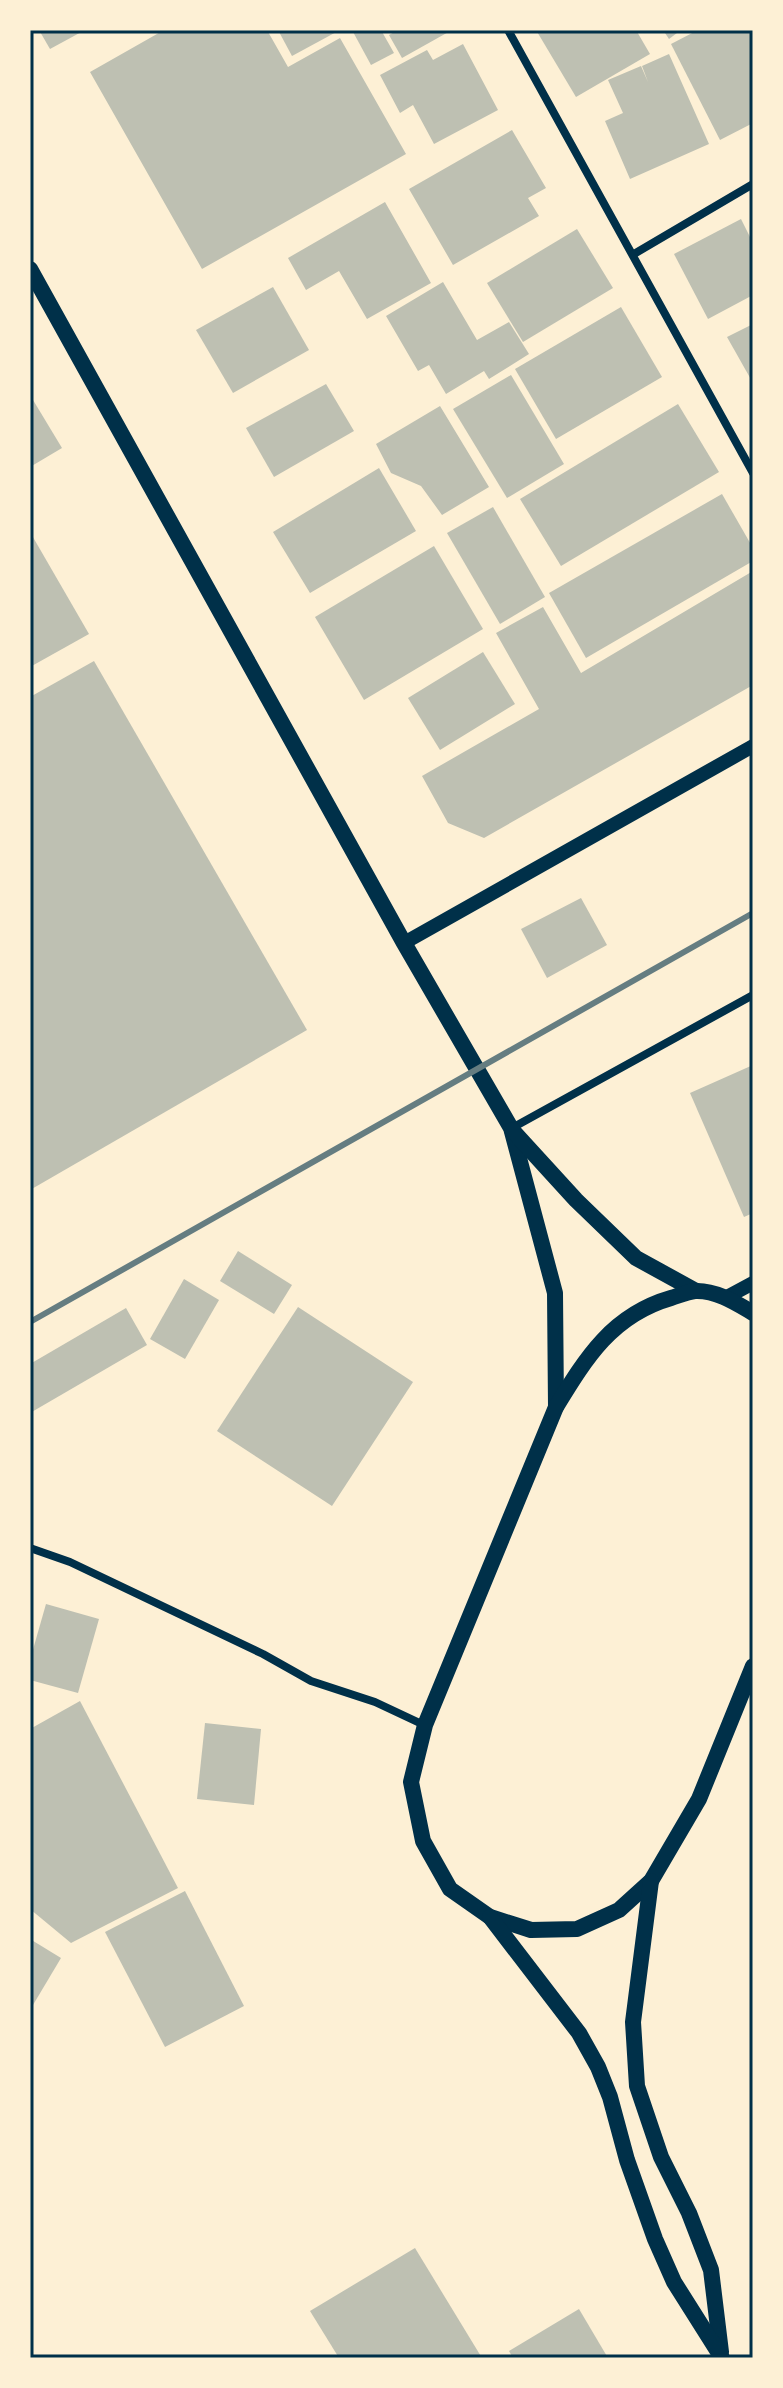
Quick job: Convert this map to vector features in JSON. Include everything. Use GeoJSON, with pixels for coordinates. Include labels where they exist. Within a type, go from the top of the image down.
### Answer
{"type":"FeatureCollection","features":[{"type":"Feature","properties":{"kind":"main road"},"geometry":{"type":"LineString","coordinates":[[30,269],[404,943],[511,1128],[576,1200],[636,1258],[696,1291],[727,1297],[753,1313]]}},
{"type":"Feature","properties":{"kind":"main road"},"geometry":{"type":"LineString","coordinates":[[511,1128],[555,1293],[556,1407]]}},
{"type":"Feature","properties":{"kind":"main road"},"geometry":{"type":"LineString","coordinates":[[696,1291],[649,1304],[611,1329],[581,1366],[556,1407],[425,1725],[411,1782],[423,1841],[450,1889],[490,1917],[531,1930],[577,1929],[619,1910],[651,1881],[699,1799],[753,1666]]}},
{"type":"Feature","properties":{"kind":"main road"},"geometry":{"type":"LineString","coordinates":[[651,1881],[633,2022],[637,2086],[661,2157],[689,2213],[711,2270],[722,2358]]}},
{"type":"Feature","properties":{"kind":"main road"},"geometry":{"type":"LineString","coordinates":[[490,1917],[579,2033],[598,2067],[655,2239],[674,2282],[722,2358]]}},
{"type":"Feature","properties":{"kind":"street"},"geometry":{"type":"LineString","coordinates":[[508,30],[753,473]]}},
{"type":"Feature","properties":{"kind":"street"},"geometry":{"type":"LineString","coordinates":[[634,254],[753,184]]}},
{"type":"Feature","properties":{"kind":"street"},"geometry":{"type":"LineString","coordinates":[[404,943],[753,746]]}},
{"type":"Feature","properties":{"kind":"street"},"geometry":{"type":"LineString","coordinates":[[511,1128],[753,995]]}},
{"type":"Feature","properties":{"kind":"street"},"geometry":{"type":"LineString","coordinates":[[727,1297],[753,1283]]}},
{"type":"Feature","properties":{"kind":"street"},"geometry":{"type":"LineString","coordinates":[[30,1548],[70,1562],[263,1654],[311,1681],[375,1702],[425,1725]]}},
{"type":"Feature","properties":{"kind":"building"},"geometry":{"type":"Polygon","coordinates":[[[39,30],[85,30],[50,49],[39,30]]]}},
{"type":"Feature","properties":{"kind":"building"},"geometry":{"type":"Polygon","coordinates":[[[164,30],[267,30],[288,67],[340,38],[406,154],[202,269],[90,72],[164,30]]]}},
{"type":"Feature","properties":{"kind":"building"},"geometry":{"type":"Polygon","coordinates":[[[278,30],[340,30],[292,56],[278,30]]]}},
{"type":"Feature","properties":{"kind":"building"},"geometry":{"type":"Polygon","coordinates":[[[352,30],[381,30],[394,53],[371,65],[352,30]]]}},
{"type":"Feature","properties":{"kind":"building"},"geometry":{"type":"Polygon","coordinates":[[[398,30],[452,30],[402,58],[389,35],[398,30]]]}},
{"type":"Feature","properties":{"kind":"building"},"geometry":{"type":"Polygon","coordinates":[[[536,30],[636,30],[650,54],[576,97],[536,30]]]}},
{"type":"Feature","properties":{"kind":"building"},"geometry":{"type":"Polygon","coordinates":[[[663,30],[681,30],[669,39],[663,30]]]}},
{"type":"Feature","properties":{"kind":"building"},"geometry":{"type":"Polygon","coordinates":[[[698,30],[753,30],[753,123],[720,140],[671,44],[698,30]]]}},
{"type":"Feature","properties":{"kind":"building"},"geometry":{"type":"Polygon","coordinates":[[[463,44],[498,110],[434,144],[413,105],[400,113],[380,75],[427,50],[433,60],[463,44]]]}},
{"type":"Feature","properties":{"kind":"building"},"geometry":{"type":"Polygon","coordinates":[[[669,54],[709,144],[630,179],[605,121],[623,113],[608,80],[641,66],[648,82],[642,66],[669,54]]]}},
{"type":"Feature","properties":{"kind":"building"},"geometry":{"type":"Polygon","coordinates":[[[512,130],[546,188],[528,198],[539,216],[453,265],[409,189],[512,130]]]}},
{"type":"Feature","properties":{"kind":"building"},"geometry":{"type":"Polygon","coordinates":[[[385,202],[431,283],[367,319],[339,271],[306,290],[288,258],[385,202]]]}},
{"type":"Feature","properties":{"kind":"building"},"geometry":{"type":"Polygon","coordinates":[[[741,219],[753,243],[753,295],[708,319],[674,254],[741,219]]]}},
{"type":"Feature","properties":{"kind":"building"},"geometry":{"type":"Polygon","coordinates":[[[577,229],[613,288],[523,342],[487,283],[577,229]]]}},
{"type":"Feature","properties":{"kind":"building"},"geometry":{"type":"Polygon","coordinates":[[[443,282],[477,340],[509,322],[529,354],[489,379],[484,371],[446,394],[429,365],[418,371],[386,316],[443,282]]]}},
{"type":"Feature","properties":{"kind":"building"},"geometry":{"type":"Polygon","coordinates":[[[273,287],[309,350],[233,393],[196,330],[273,287]]]}},
{"type":"Feature","properties":{"kind":"building"},"geometry":{"type":"Polygon","coordinates":[[[621,307],[662,377],[556,439],[515,369],[621,307]]]}},
{"type":"Feature","properties":{"kind":"building"},"geometry":{"type":"Polygon","coordinates":[[[753,324],[753,383],[727,337],[753,324]]]}},
{"type":"Feature","properties":{"kind":"building"},"geometry":{"type":"Polygon","coordinates":[[[511,375],[564,464],[507,498],[453,409],[511,375]]]}},
{"type":"Feature","properties":{"kind":"building"},"geometry":{"type":"Polygon","coordinates":[[[326,384],[354,431],[274,477],[246,428],[326,384]]]}},
{"type":"Feature","properties":{"kind":"building"},"geometry":{"type":"Polygon","coordinates":[[[30,395],[62,448],[30,467],[30,395]]]}},
{"type":"Feature","properties":{"kind":"building"},"geometry":{"type":"Polygon","coordinates":[[[678,404],[719,472],[561,566],[520,499],[678,404]]]}},
{"type":"Feature","properties":{"kind":"building"},"geometry":{"type":"Polygon","coordinates":[[[440,406],[489,487],[442,515],[421,486],[391,473],[376,444],[440,406]]]}},
{"type":"Feature","properties":{"kind":"building"},"geometry":{"type":"Polygon","coordinates":[[[379,468],[416,531],[310,593],[273,532],[379,468]]]}},
{"type":"Feature","properties":{"kind":"building"},"geometry":{"type":"Polygon","coordinates":[[[722,494],[753,548],[753,561],[586,658],[549,593],[722,494]]]}},
{"type":"Feature","properties":{"kind":"building"},"geometry":{"type":"Polygon","coordinates":[[[493,507],[545,597],[500,624],[447,533],[493,507]]]}},
{"type":"Feature","properties":{"kind":"building"},"geometry":{"type":"Polygon","coordinates":[[[30,532],[89,634],[30,667],[30,532]]]}},
{"type":"Feature","properties":{"kind":"building"},"geometry":{"type":"Polygon","coordinates":[[[434,546],[483,629],[364,700],[315,617],[434,546]]]}},
{"type":"Feature","properties":{"kind":"building"},"geometry":{"type":"Polygon","coordinates":[[[753,571],[753,685],[484,838],[448,823],[422,776],[539,709],[496,633],[543,607],[581,673],[753,571]]]}},
{"type":"Feature","properties":{"kind":"building"},"geometry":{"type":"Polygon","coordinates":[[[483,652],[515,704],[440,750],[408,698],[483,652]]]}},
{"type":"Feature","properties":{"kind":"building"},"geometry":{"type":"Polygon","coordinates":[[[94,661],[307,1030],[30,1190],[30,697],[94,661]]]}},
{"type":"Feature","properties":{"kind":"building"},"geometry":{"type":"Polygon","coordinates":[[[581,898],[607,945],[547,978],[521,929],[581,898]]]}},
{"type":"Feature","properties":{"kind":"building"},"geometry":{"type":"Polygon","coordinates":[[[753,1065],[753,1213],[744,1217],[690,1093],[753,1065]]]}},
{"type":"Feature","properties":{"kind":"building"},"geometry":{"type":"Polygon","coordinates":[[[238,1251],[292,1285],[274,1314],[220,1281],[238,1251]]]}},
{"type":"Feature","properties":{"kind":"building"},"geometry":{"type":"Polygon","coordinates":[[[184,1279],[219,1300],[185,1359],[150,1339],[184,1279]]]}},
{"type":"Feature","properties":{"kind":"building"},"geometry":{"type":"Polygon","coordinates":[[[298,1307],[413,1382],[332,1506],[217,1431],[298,1307]]]}},
{"type":"Feature","properties":{"kind":"building"},"geometry":{"type":"Polygon","coordinates":[[[126,1308],[147,1345],[30,1413],[30,1364],[126,1308]]]}},
{"type":"Feature","properties":{"kind":"building"},"geometry":{"type":"Polygon","coordinates":[[[46,1604],[99,1619],[78,1693],[30,1680],[30,1660],[46,1604]]]}},
{"type":"Feature","properties":{"kind":"building"},"geometry":{"type":"Polygon","coordinates":[[[80,1701],[178,1888],[71,1943],[30,1909],[30,1729],[80,1701]]]}},
{"type":"Feature","properties":{"kind":"building"},"geometry":{"type":"Polygon","coordinates":[[[205,1723],[261,1729],[254,1805],[197,1799],[205,1723]]]}},
{"type":"Feature","properties":{"kind":"building"},"geometry":{"type":"Polygon","coordinates":[[[185,1891],[244,2006],[165,2047],[105,1932],[185,1891]]]}},
{"type":"Feature","properties":{"kind":"building"},"geometry":{"type":"Polygon","coordinates":[[[30,1939],[61,1958],[30,2010],[30,1939]]]}},
{"type":"Feature","properties":{"kind":"building"},"geometry":{"type":"Polygon","coordinates":[[[415,2248],[482,2358],[339,2358],[310,2311],[415,2248]]]}},
{"type":"Feature","properties":{"kind":"building"},"geometry":{"type":"Polygon","coordinates":[[[579,2309],[608,2358],[513,2358],[509,2351],[579,2309]]]}},
{"type":"Feature","properties":{"kind":"railway"},"geometry":{"type":"LineString","coordinates":[[30,1322],[753,913]]}}]}
